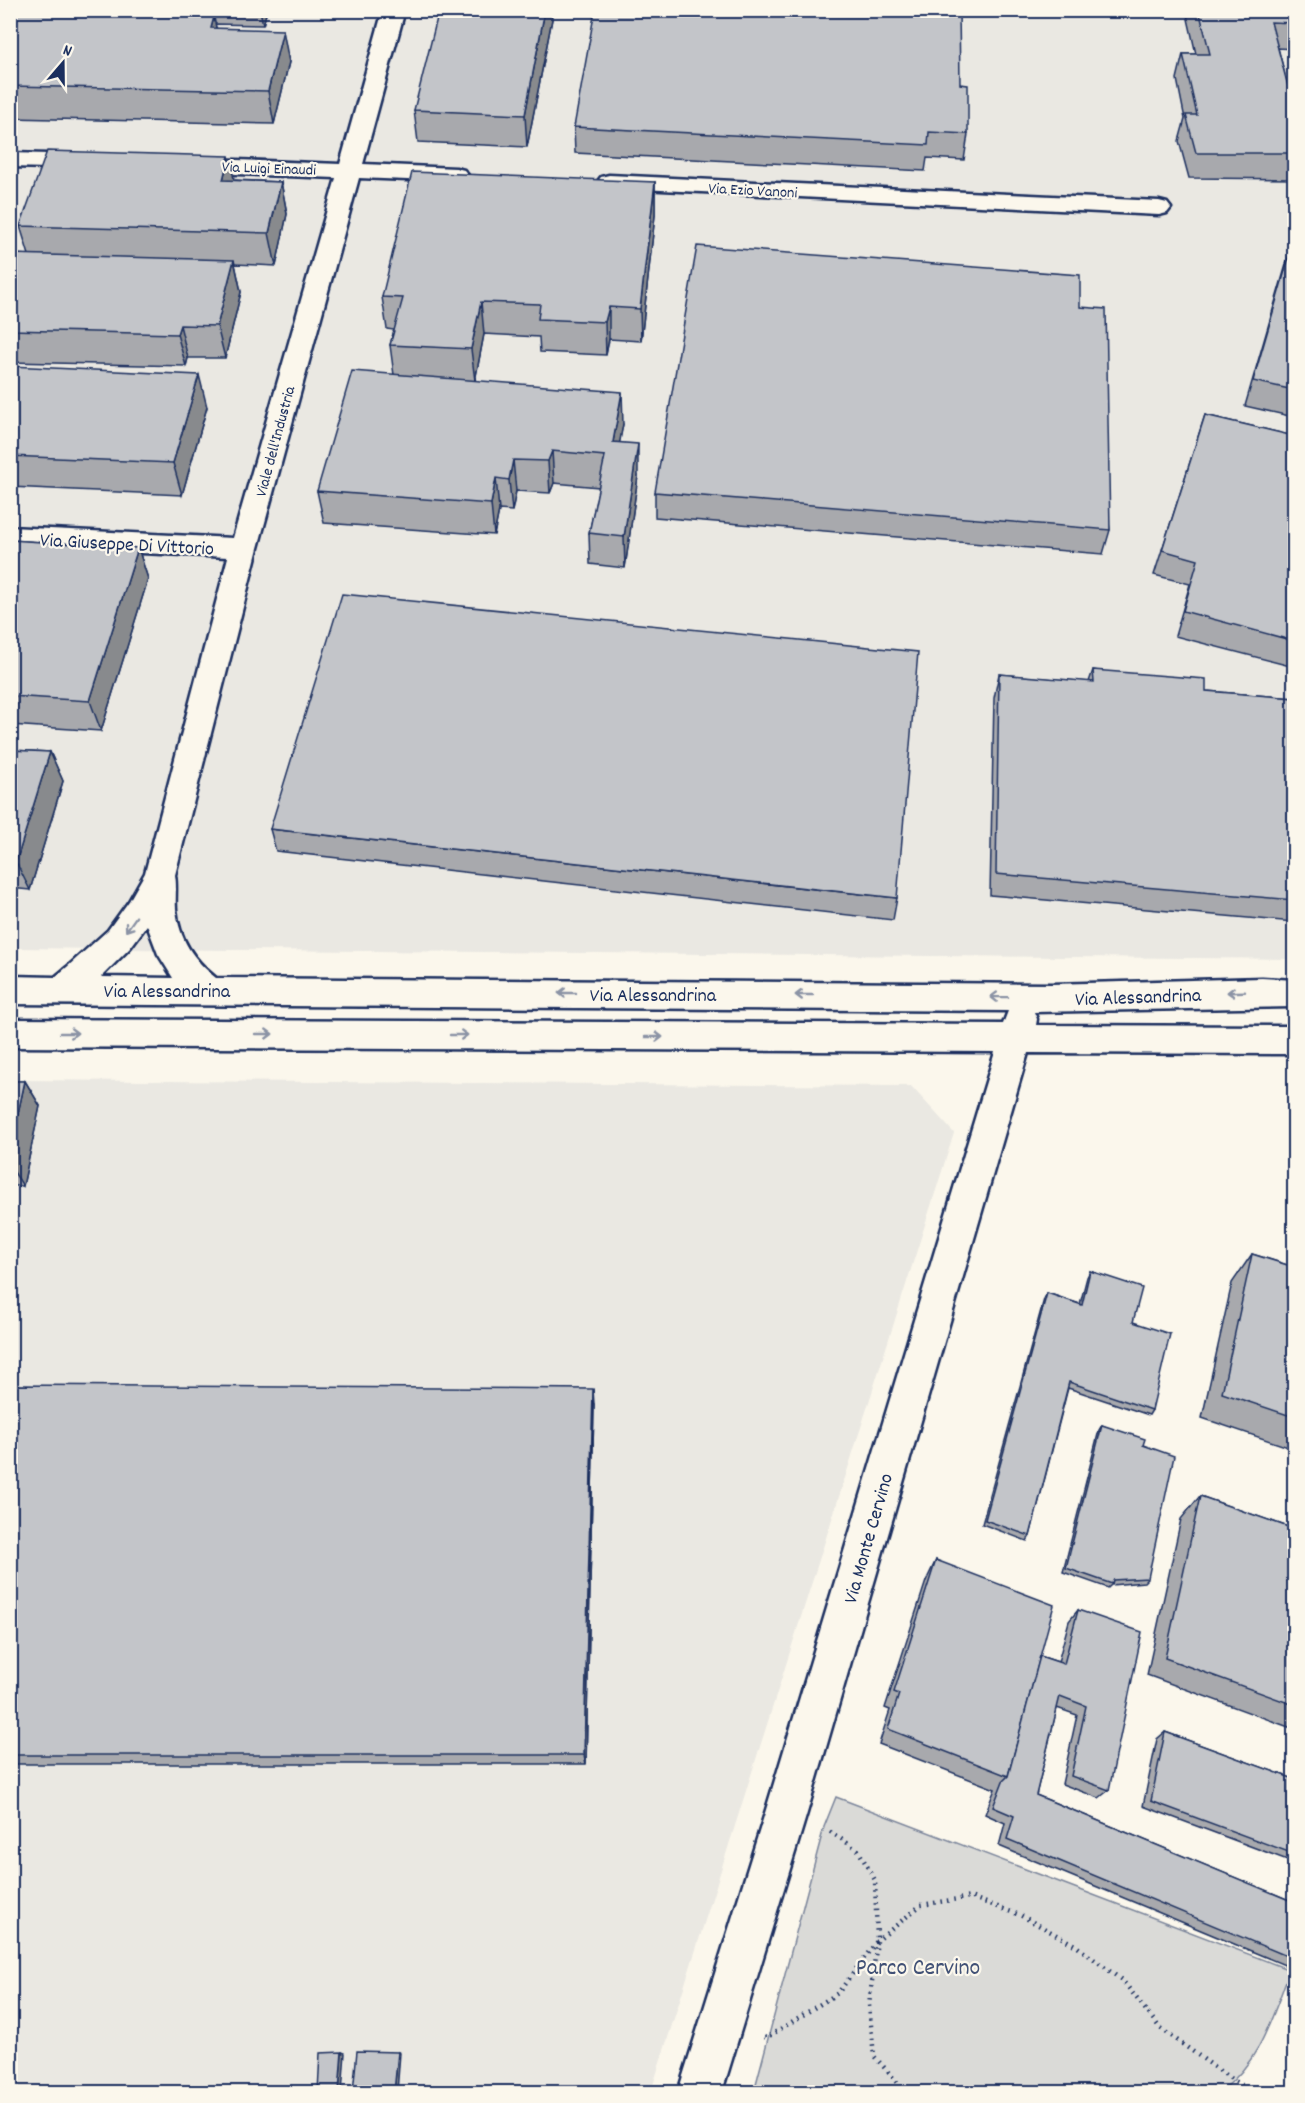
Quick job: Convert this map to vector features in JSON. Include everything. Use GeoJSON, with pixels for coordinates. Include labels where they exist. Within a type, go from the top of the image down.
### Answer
{"type":"FeatureCollection","features":[{"type":"Feature","properties":{"kind":"street","name":"Viale dell'Industria"},"geometry":{"type":"LineString","coordinates":[[207,990],[187,974],[164,935],[159,905],[160,874],[244,548],[394,10]]}},
{"type":"Feature","properties":{"kind":"street"},"geometry":{"type":"LineString","coordinates":[[10,160],[104,162]]}},
{"type":"Feature","properties":{"kind":"street","name":"Via Luigi Einaudi"},"geometry":{"type":"LineString","coordinates":[[162,164],[348,170]]}},
{"type":"Feature","properties":{"kind":"street"},"geometry":{"type":"LineString","coordinates":[[348,170],[479,176]]}},
{"type":"Feature","properties":{"kind":"street","name":"Via Ezio Vanoni"},"geometry":{"type":"LineString","coordinates":[[587,181],[1159,208]]}},
{"type":"Feature","properties":{"kind":"street","name":"Via Giuseppe Di Vittorio"},"geometry":{"type":"LineString","coordinates":[[10,537],[244,548]]}},
{"type":"Feature","properties":{"kind":"street","name":"Viale dell'Industria"},"geometry":{"type":"LineString","coordinates":[[61,990],[107,954],[144,905],[160,874]]}},
{"type":"Feature","properties":{"kind":"street","name":"Via Alessandrina"},"geometry":{"type":"LineString","coordinates":[[10,990],[1052,998],[1294,993]]}},
{"type":"Feature","properties":{"kind":"street","name":"Via Monte Cervino"},"geometry":{"type":"LineString","coordinates":[[700,2092],[786,1813],[1021,1020],[1033,1007],[1052,998]]}},
{"type":"Feature","properties":{"kind":"street","name":"Via Alessandrina"},"geometry":{"type":"LineString","coordinates":[[10,1033],[1294,1040]]}},
{"type":"Feature","properties":{"kind":"path"},"geometry":{"type":"LineString","coordinates":[[786,1813],[824,1827],[858,1850],[875,1880],[877,1941],[869,2005],[874,2056],[906,2092]]}},
{"type":"Feature","properties":{"kind":"path"},"geometry":{"type":"LineString","coordinates":[[723,2017],[766,2038],[838,1993],[877,1941],[921,1905],[970,1896],[1020,1914],[1075,1945],[1123,1981],[1160,2028],[1234,2081],[1255,2092]]}},
{"type":"Feature","properties":{"kind":"shaded area"},"geometry":{"type":"Polygon","coordinates":[[[11,11],[1294,11],[1294,959],[11,948],[11,11]]]}},
{"type":"Feature","properties":{"kind":"shaded area"},"geometry":{"type":"Polygon","coordinates":[[[11,1080],[911,1086],[954,1133],[653,2085],[645,2092],[11,2092],[11,1080]]]}},
{"type":"Feature","properties":{"kind":"green space","name":"Parco Cervino"},"geometry":{"type":"Polygon","coordinates":[[[836,1797],[1290,1970],[1264,2037],[1246,2066],[1220,2092],[761,2092],[756,2084],[824,1827],[836,1797]]]}},
{"type":"Feature","properties":{"kind":"building"},"geometry":{"type":"Polygon","coordinates":[[[10,10],[26,10],[26,13],[214,17],[211,28],[283,30],[268,91],[10,86],[10,10]]]}},
{"type":"Feature","properties":{"kind":"building"},"geometry":{"type":"Polygon","coordinates":[[[439,10],[545,10],[525,115],[414,110],[439,10]]]}},
{"type":"Feature","properties":{"kind":"building"},"geometry":{"type":"Polygon","coordinates":[[[595,10],[959,10],[960,84],[968,85],[968,134],[929,132],[928,145],[574,127],[595,10]]]}},
{"type":"Feature","properties":{"kind":"building"},"geometry":{"type":"Polygon","coordinates":[[[1199,10],[1294,10],[1294,23],[1271,22],[1294,109],[1294,153],[1196,153],[1186,115],[1197,115],[1183,54],[1210,54],[1199,10]]]}},
{"type":"Feature","properties":{"kind":"building"},"geometry":{"type":"Polygon","coordinates":[[[47,151],[229,156],[223,180],[281,182],[269,233],[20,226],[47,151]]]}},
{"type":"Feature","properties":{"kind":"building"},"geometry":{"type":"Polygon","coordinates":[[[412,172],[655,182],[640,309],[609,307],[605,322],[538,319],[540,304],[481,302],[471,349],[390,345],[403,298],[382,297],[412,172]]]}},
{"type":"Feature","properties":{"kind":"building"},"geometry":{"type":"Polygon","coordinates":[[[1294,240],[1294,390],[1253,381],[1294,240]]]}},
{"type":"Feature","properties":{"kind":"building"},"geometry":{"type":"Polygon","coordinates":[[[697,246],[1080,275],[1080,307],[1106,309],[1110,530],[655,492],[697,246]]]}},
{"type":"Feature","properties":{"kind":"building"},"geometry":{"type":"Polygon","coordinates":[[[10,254],[234,260],[217,326],[180,325],[177,334],[10,330],[10,254]]]}},
{"type":"Feature","properties":{"kind":"building"},"geometry":{"type":"Polygon","coordinates":[[[10,366],[199,375],[173,463],[10,456],[10,366]]]}},
{"type":"Feature","properties":{"kind":"building"},"geometry":{"type":"Polygon","coordinates":[[[352,371],[622,392],[613,442],[638,444],[624,537],[589,533],[605,456],[552,451],[548,461],[513,460],[509,480],[496,478],[491,504],[317,491],[352,371]]]}},
{"type":"Feature","properties":{"kind":"building"},"geometry":{"type":"Polygon","coordinates":[[[1205,415],[1294,436],[1294,641],[1183,611],[1198,560],[1162,550],[1205,415]]]}},
{"type":"Feature","properties":{"kind":"building"},"geometry":{"type":"Polygon","coordinates":[[[10,540],[138,548],[90,701],[10,696],[10,540]]]}},
{"type":"Feature","properties":{"kind":"building"},"geometry":{"type":"Polygon","coordinates":[[[342,594],[918,652],[897,898],[270,829],[342,594]]]}},
{"type":"Feature","properties":{"kind":"building"},"geometry":{"type":"Polygon","coordinates":[[[1093,670],[1206,679],[1206,691],[1294,698],[1294,900],[996,874],[999,674],[1094,682],[1093,670]]]}},
{"type":"Feature","properties":{"kind":"building"},"geometry":{"type":"Polygon","coordinates":[[[10,750],[50,752],[16,862],[10,861],[10,750]]]}},
{"type":"Feature","properties":{"kind":"building"},"geometry":{"type":"Polygon","coordinates":[[[10,1081],[25,1081],[10,1150],[10,1081]]]}},
{"type":"Feature","properties":{"kind":"building"},"geometry":{"type":"Polygon","coordinates":[[[1252,1254],[1294,1267],[1294,1417],[1222,1393],[1252,1254]]]}},
{"type":"Feature","properties":{"kind":"building"},"geometry":{"type":"Polygon","coordinates":[[[1090,1271],[1142,1288],[1133,1322],[1170,1334],[1152,1410],[1069,1382],[1030,1536],[985,1520],[1047,1293],[1082,1305],[1090,1271]]]}},
{"type":"Feature","properties":{"kind":"building"},"geometry":{"type":"Polygon","coordinates":[[[10,1385],[593,1389],[584,1755],[10,1755],[10,1385]]]}},
{"type":"Feature","properties":{"kind":"building"},"geometry":{"type":"Polygon","coordinates":[[[1102,1425],[1145,1439],[1143,1445],[1174,1456],[1148,1578],[1113,1580],[1112,1584],[1066,1568],[1102,1425]]]}},
{"type":"Feature","properties":{"kind":"building"},"geometry":{"type":"Polygon","coordinates":[[[1200,1496],[1294,1529],[1294,1705],[1165,1658],[1200,1496]]]}},
{"type":"Feature","properties":{"kind":"building"},"geometry":{"type":"Polygon","coordinates":[[[936,1560],[1054,1605],[1008,1776],[888,1729],[899,1694],[894,1692],[936,1560]]]}},
{"type":"Feature","properties":{"kind":"building"},"geometry":{"type":"Polygon","coordinates":[[[1078,1610],[1142,1632],[1109,1790],[1071,1776],[1086,1706],[1060,1696],[1036,1795],[1294,1902],[1294,1959],[1007,1839],[1014,1816],[993,1807],[1003,1781],[1008,1776],[1040,1656],[1064,1664],[1078,1610]]]}},
{"type":"Feature","properties":{"kind":"building"},"geometry":{"type":"Polygon","coordinates":[[[1165,1732],[1294,1779],[1294,1854],[1151,1801],[1165,1732]]]}},
{"type":"Feature","properties":{"kind":"building"},"geometry":{"type":"Polygon","coordinates":[[[357,2051],[398,2052],[394,2092],[353,2092],[357,2051]]]}},
{"type":"Feature","properties":{"kind":"building"},"geometry":{"type":"Polygon","coordinates":[[[342,2052],[339,2092],[318,2092],[320,2053],[342,2052]]]}}]}
